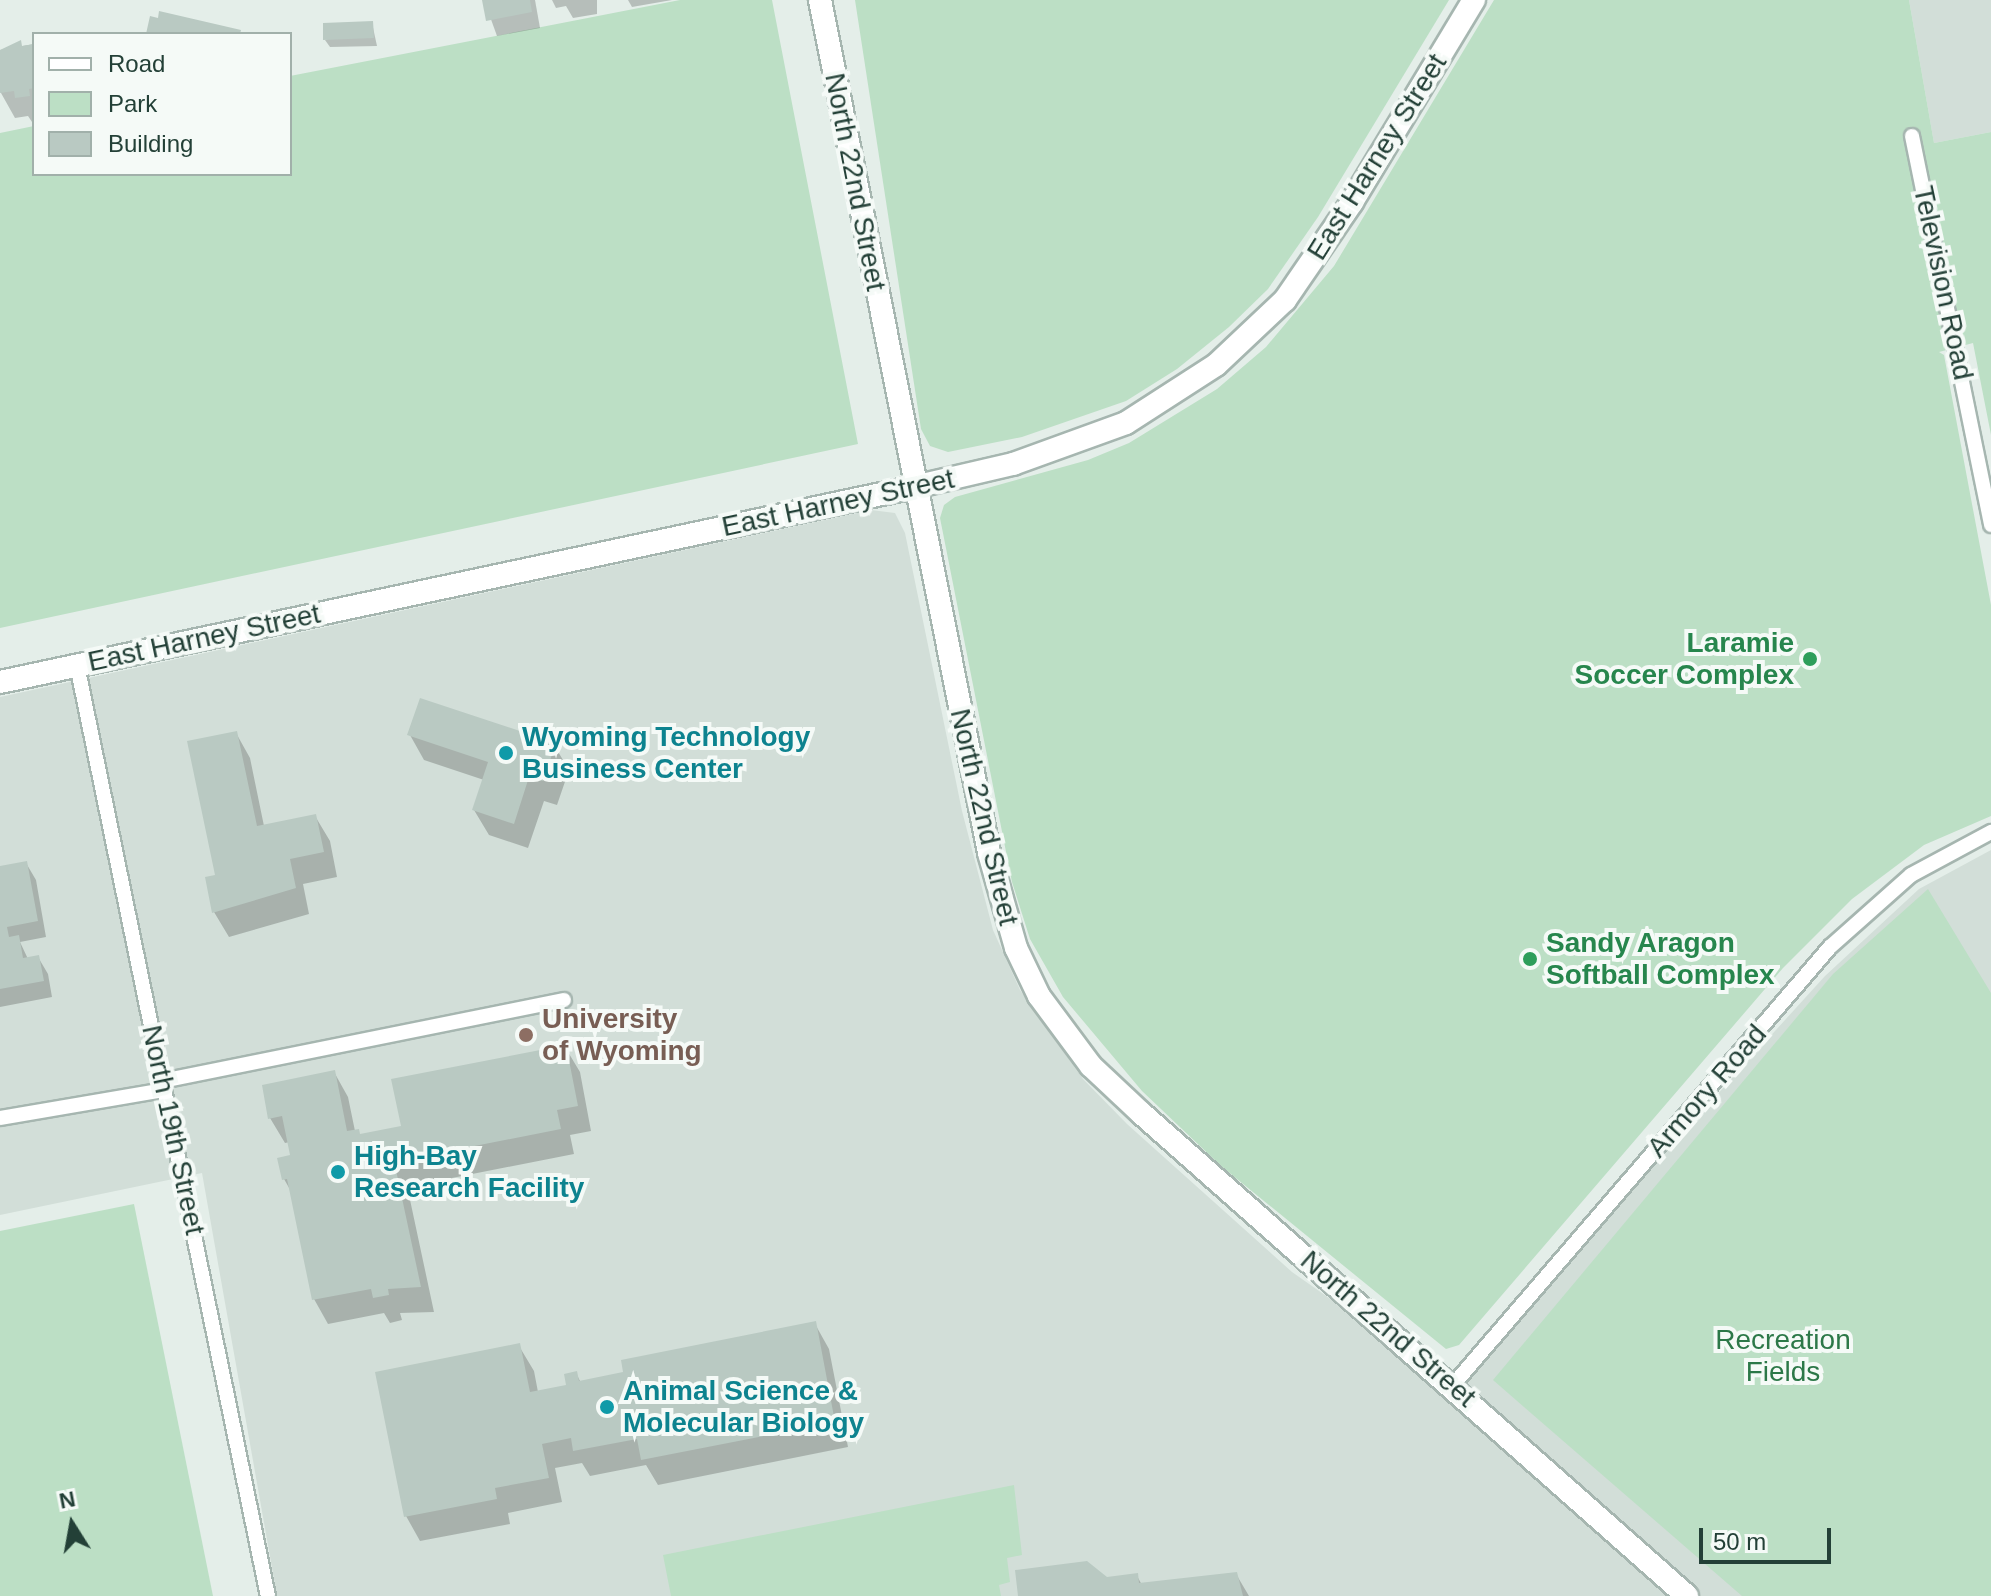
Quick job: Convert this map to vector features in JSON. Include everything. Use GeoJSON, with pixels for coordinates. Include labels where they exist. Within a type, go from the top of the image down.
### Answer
{"type":"FeatureCollection","features":[{"type":"Feature","properties":{"kind":"street","name":"North 22nd Street"},"geometry":{"type":"LineString","coordinates":[[820,0],[914,487],[997,889],[1039,996],[1091,1066],[1141,1113],[1453,1385],[1687,1596]]}},
{"type":"Feature","properties":{"kind":"street","name":"East Harney Street"},"geometry":{"type":"LineString","coordinates":[[0,682],[914,487],[1057,450],[1126,423],[1176,394],[1251,337],[1321,250],[1474,0]]}},
{"type":"Feature","properties":{"kind":"street","name":"Television Road"},"geometry":{"type":"LineString","coordinates":[[1912,136],[1991,525]]}},
{"type":"Feature","properties":{"kind":"street","name":"North 19th Street"},"geometry":{"type":"LineString","coordinates":[[77,665],[268,1596]]}},
{"type":"Feature","properties":{"kind":"street","name":"Armory Road"},"geometry":{"type":"LineString","coordinates":[[1453,1385],[1830,947],[1911,875],[1991,832]]}},
{"type":"Feature","properties":{"kind":"street"},"geometry":{"type":"LineString","coordinates":[[0,1118],[564,1000]]}},
{"type":"Feature","properties":{"kind":"shaded area"},"geometry":{"type":"Polygon","coordinates":[[[1909,0],[1991,0],[1991,132],[1934,143],[1909,0]]]}},
{"type":"Feature","properties":{"kind":"shaded area","name":"University of Wyoming"},"geometry":{"type":"Polygon","coordinates":[[[871,510],[895,513],[905,533],[962,811],[993,930],[1020,990],[1083,1079],[1127,1124],[1292,1272],[1453,1385],[1825,976],[1919,889],[1991,850],[1991,1596],[277,1596],[202,1173],[0,1215],[0,697],[871,510]]]}},
{"type":"Feature","properties":{"kind":"green space"},"geometry":{"type":"Polygon","coordinates":[[[680,0],[772,0],[858,444],[0,628],[0,133],[32,126],[32,176],[292,176],[292,76],[680,0]]]}},
{"type":"Feature","properties":{"kind":"green space"},"geometry":{"type":"Polygon","coordinates":[[[855,0],[1449,0],[1318,217],[1268,289],[1229,327],[1177,369],[1126,401],[1022,437],[948,452],[930,446],[921,429],[855,0]]]}},
{"type":"Feature","properties":{"kind":"green space"},"geometry":{"type":"Polygon","coordinates":[[[1494,0],[1909,0],[1934,143],[1991,132],[1991,435],[1973,343],[1939,352],[1944,355],[1991,605],[1991,816],[1924,845],[1852,899],[1783,968],[1459,1345],[1446,1349],[1221,1166],[1142,1091],[1063,997],[1030,939],[1012,882],[940,518],[944,505],[955,497],[1088,460],[1129,443],[1217,389],[1266,347],[1334,266],[1494,0]]]}},
{"type":"Feature","properties":{"kind":"green space","name":"Recreation Fields"},"geometry":{"type":"Polygon","coordinates":[[[1928,889],[1991,993],[1991,1596],[1742,1596],[1493,1380],[1833,974],[1928,889]]]}},
{"type":"Feature","properties":{"kind":"green space"},"geometry":{"type":"Polygon","coordinates":[[[134,1204],[213,1596],[0,1596],[0,1231],[134,1204]]]}},
{"type":"Feature","properties":{"kind":"green space"},"geometry":{"type":"Polygon","coordinates":[[[1014,1485],[1022,1555],[1007,1558],[1010,1582],[999,1585],[1001,1596],[671,1596],[663,1555],[1014,1485]]]}},
{"type":"Feature","properties":{"kind":"building"},"geometry":{"type":"Polygon","coordinates":[[[482,0],[530,0],[532,12],[486,21],[482,0]]]}},
{"type":"Feature","properties":{"kind":"building"},"geometry":{"type":"Polygon","coordinates":[[[159,11],[241,30],[146,32],[150,16],[158,18],[159,11]]]}},
{"type":"Feature","properties":{"kind":"building"},"geometry":{"type":"Polygon","coordinates":[[[373,21],[374,38],[323,40],[323,23],[373,21]]]}},
{"type":"Feature","properties":{"kind":"building"},"geometry":{"type":"Polygon","coordinates":[[[21,40],[22,46],[32,44],[30,96],[15,98],[14,91],[0,93],[0,50],[21,40]]]}},
{"type":"Feature","properties":{"kind":"building","name":"Wyoming Technology Business Center"},"geometry":{"type":"Polygon","coordinates":[[[420,698],[556,743],[543,781],[529,777],[514,824],[472,810],[488,762],[407,735],[420,698]]]}},
{"type":"Feature","properties":{"kind":"building"},"geometry":{"type":"Polygon","coordinates":[[[237,731],[257,826],[316,814],[324,852],[290,859],[296,888],[212,913],[205,877],[215,875],[187,741],[237,731]]]}},
{"type":"Feature","properties":{"kind":"building"},"geometry":{"type":"Polygon","coordinates":[[[27,861],[38,921],[7,927],[9,937],[19,935],[23,958],[39,955],[44,981],[0,989],[0,866],[27,861]]]}},
{"type":"Feature","properties":{"kind":"building","name":"High-Bay Research Facility"},"geometry":{"type":"Polygon","coordinates":[[[566,1045],[578,1106],[557,1110],[561,1129],[434,1154],[435,1159],[407,1164],[405,1153],[393,1156],[421,1287],[388,1289],[389,1295],[373,1298],[371,1289],[312,1300],[287,1179],[282,1180],[277,1158],[290,1155],[282,1116],[268,1119],[262,1085],[335,1070],[347,1131],[359,1129],[360,1134],[401,1126],[391,1079],[566,1045]]]}},
{"type":"Feature","properties":{"kind":"building","name":"Animal Science & Molecular Biology"},"geometry":{"type":"Polygon","coordinates":[[[816,1321],[835,1422],[641,1460],[637,1439],[573,1451],[571,1438],[542,1444],[549,1478],[495,1488],[497,1499],[404,1517],[375,1372],[520,1343],[530,1392],[566,1385],[564,1374],[577,1371],[579,1381],[623,1372],[621,1360],[816,1321]]]}},
{"type":"Feature","properties":{"kind":"building"},"geometry":{"type":"Polygon","coordinates":[[[1087,1561],[1107,1577],[1138,1573],[1139,1583],[1237,1572],[1243,1596],[1018,1596],[1015,1570],[1087,1561]]]}},
{"type":"Feature","properties":{"kind":"place","name":"Laramie Soccer Complex"},"geometry":{"type":"Point","coordinates":[1810,659]}},
{"type":"Feature","properties":{"kind":"place","name":"Wyoming Technology Business Center"},"geometry":{"type":"Point","coordinates":[506,753]}},
{"type":"Feature","properties":{"kind":"place","name":"Sandy Aragon Softball Complex"},"geometry":{"type":"Point","coordinates":[1530,959]}},
{"type":"Feature","properties":{"kind":"place","name":"University of Wyoming"},"geometry":{"type":"Point","coordinates":[526,1035]}},
{"type":"Feature","properties":{"kind":"place","name":"High-Bay Research Facility"},"geometry":{"type":"Point","coordinates":[338,1172]}},
{"type":"Feature","properties":{"kind":"place","name":"Animal Science & Molecular Biology"},"geometry":{"type":"Point","coordinates":[607,1407]}}]}
